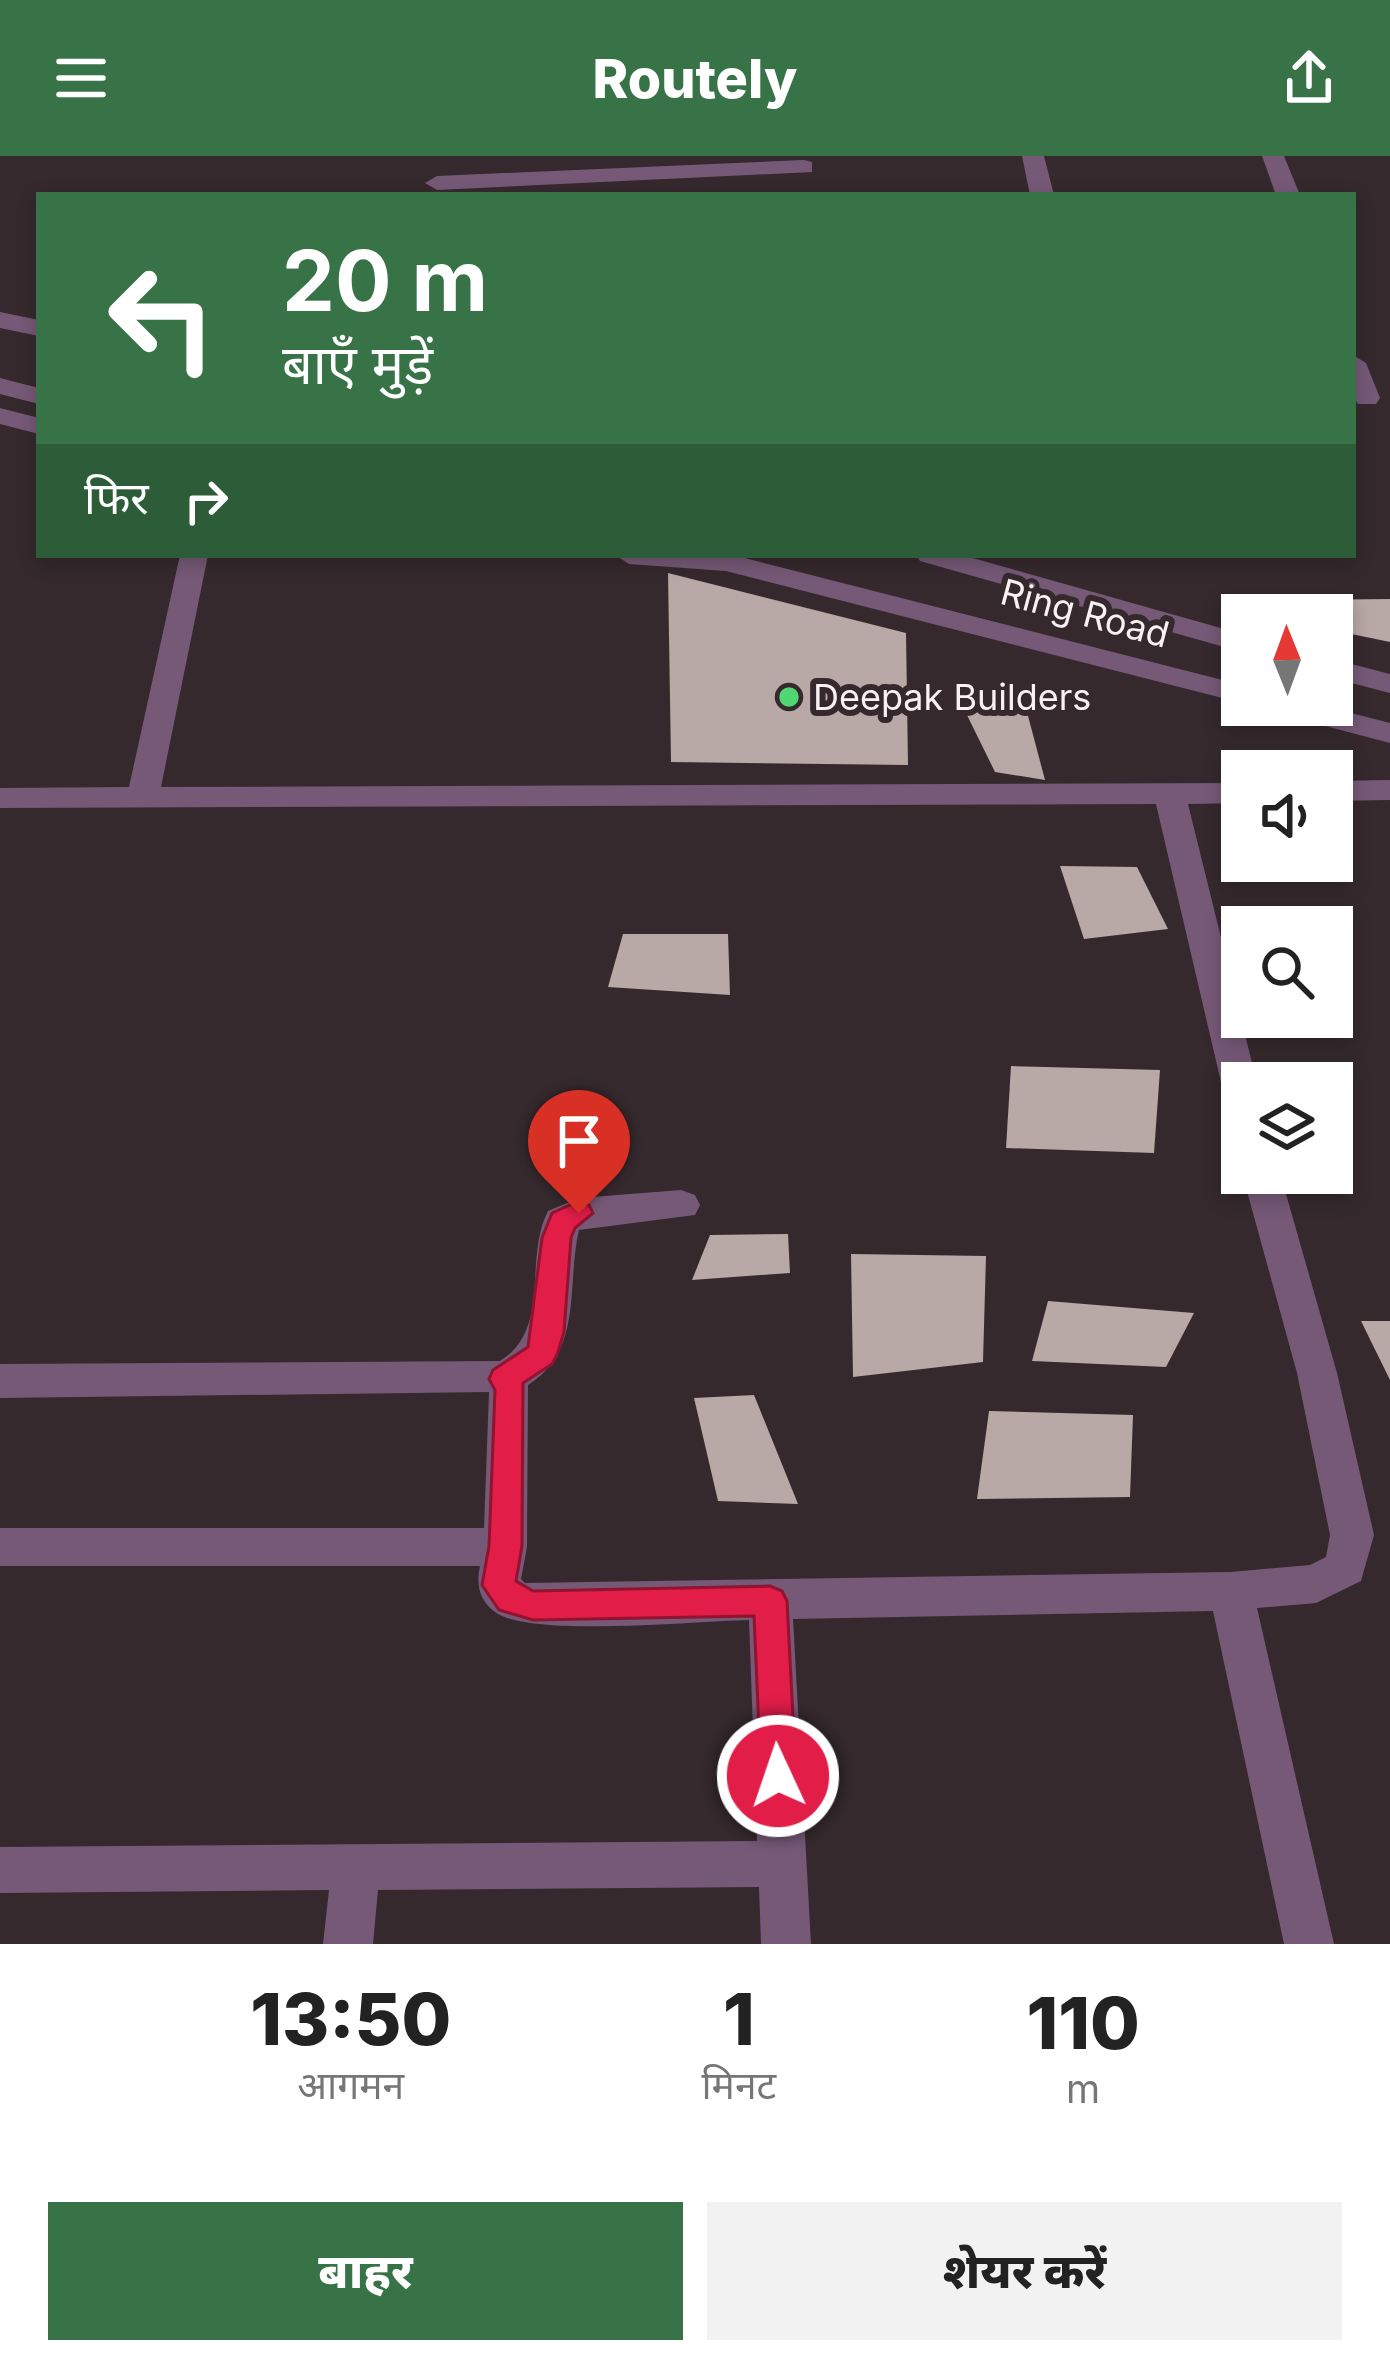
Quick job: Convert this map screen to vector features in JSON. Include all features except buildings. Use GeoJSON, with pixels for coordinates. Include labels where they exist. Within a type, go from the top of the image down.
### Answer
{"type":"FeatureCollection","features":[{"type":"Feature","properties":{"kind":"street"},"geometry":{"type":"LineString","coordinates":[[440,156],[437,189],[618,166],[804,167]]}},
{"type":"Feature","properties":{"kind":"street"},"geometry":{"type":"LineString","coordinates":[[1033,156],[1041,192]]}},
{"type":"Feature","properties":{"kind":"street"},"geometry":{"type":"LineString","coordinates":[[1273,156],[1287,192]]}},
{"type":"Feature","properties":{"kind":"street"},"geometry":{"type":"LineString","coordinates":[[0,320],[36,327]]}},
{"type":"Feature","properties":{"kind":"street"},"geometry":{"type":"LineString","coordinates":[[0,341],[36,349]]}},
{"type":"Feature","properties":{"kind":"street"},"geometry":{"type":"LineString","coordinates":[[1356,369],[1370,398]]}},
{"type":"Feature","properties":{"kind":"street"},"geometry":{"type":"LineString","coordinates":[[0,386],[36,395]]}},
{"type":"Feature","properties":{"kind":"street"},"geometry":{"type":"LineString","coordinates":[[0,416],[36,425]]}},
{"type":"Feature","properties":{"kind":"street"},"geometry":{"type":"LineString","coordinates":[[143,796],[193,558]]}},
{"type":"Feature","properties":{"kind":"street"},"geometry":{"type":"LineString","coordinates":[[660,558],[742,566]]}},
{"type":"Feature","properties":{"kind":"street","name":"Ring Road"},"geometry":{"type":"LineString","coordinates":[[711,558],[1221,689]]}},
{"type":"Feature","properties":{"kind":"street","name":"Ring Road"},"geometry":{"type":"LineString","coordinates":[[941,558],[1221,637]]}},
{"type":"Feature","properties":{"kind":"street"},"geometry":{"type":"LineString","coordinates":[[1353,674],[1390,685]]}},
{"type":"Feature","properties":{"kind":"street"},"geometry":{"type":"LineString","coordinates":[[1353,723],[1390,733]]}},
{"type":"Feature","properties":{"kind":"street"},"geometry":{"type":"LineString","coordinates":[[1353,791],[1390,790]]}},
{"type":"Feature","properties":{"kind":"street"},"geometry":{"type":"LineString","coordinates":[[0,798],[1221,793]]}},
{"type":"Feature","properties":{"kind":"street"},"geometry":{"type":"LineString","coordinates":[[1170,794],[1234,1062]]}},
{"type":"Feature","properties":{"kind":"street"},"geometry":{"type":"LineString","coordinates":[[0,1381],[491,1375],[504,1379],[510,1389],[506,1546],[498,1585],[511,1599],[533,1605],[1232,1592],[1316,1585],[1346,1568],[1352,1534],[1317,1373],[1267,1194]]}},
{"type":"Feature","properties":{"kind":"street"},"geometry":{"type":"LineString","coordinates":[[504,1379],[541,1355],[562,1221],[579,1213],[681,1205]]}},
{"type":"Feature","properties":{"kind":"street"},"geometry":{"type":"LineString","coordinates":[[0,1547],[506,1546]]}},
{"type":"Feature","properties":{"kind":"street"},"geometry":{"type":"LineString","coordinates":[[1232,1592],[1309,1944]]}},
{"type":"Feature","properties":{"kind":"street"},"geometry":{"type":"LineString","coordinates":[[770,1601],[786,1944]]}},
{"type":"Feature","properties":{"kind":"street"},"geometry":{"type":"LineString","coordinates":[[0,1870],[782,1864]]}},
{"type":"Feature","properties":{"kind":"street"},"geometry":{"type":"LineString","coordinates":[[348,1944],[356,1867]]}},
{"type":"Feature","properties":{"kind":"place","name":"Deepak Builders"},"geometry":{"type":"Point","coordinates":[789,697]}},
{"type":"Feature","properties":{"kind":"route"},"geometry":{"type":"LineString","coordinates":[[579,1213],[562,1221],[556,1238],[548,1332],[541,1355],[504,1379],[510,1389],[506,1546],[498,1585],[511,1599],[533,1605],[770,1601],[778,1776]]}}]}
